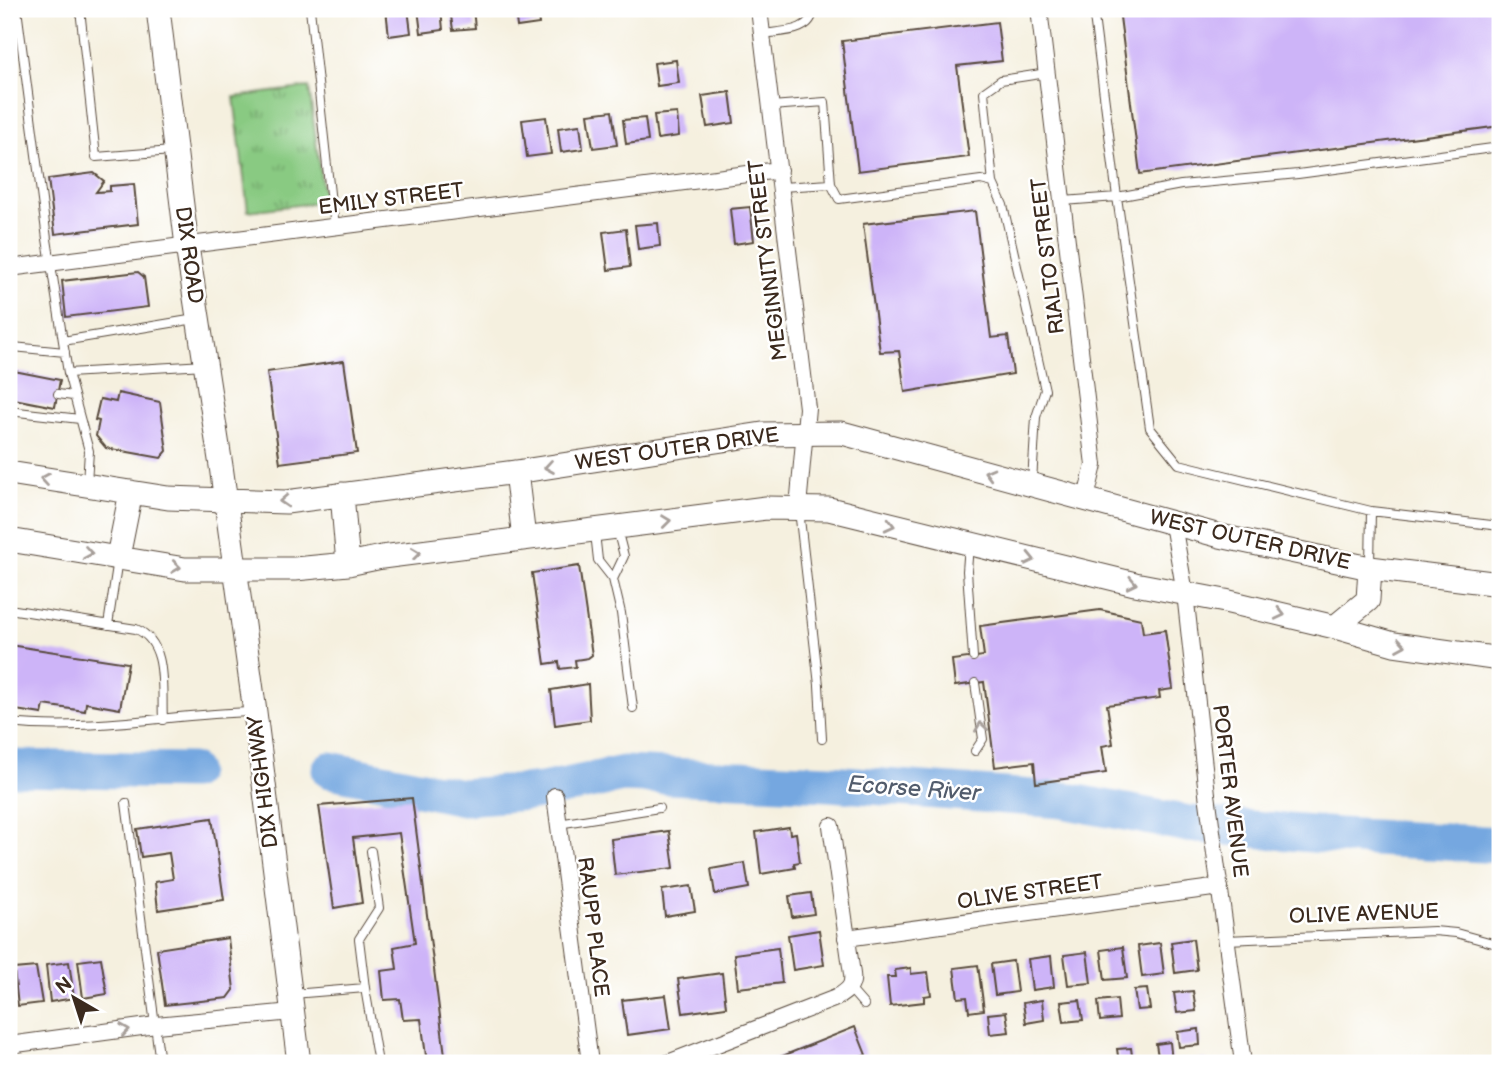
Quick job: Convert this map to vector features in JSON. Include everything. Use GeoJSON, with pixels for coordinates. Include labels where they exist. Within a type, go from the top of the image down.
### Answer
{"type":"FeatureCollection","features":[{"type":"Feature","properties":{"kind":"main road","name":"DIX ROAD"},"geometry":{"type":"LineString","coordinates":[[158,9],[187,246],[226,500]]}},
{"type":"Feature","properties":{"kind":"main road","name":"WEST OUTER DRIVE"},"geometry":{"type":"LineString","coordinates":[[9,473],[168,498],[286,502],[516,472],[762,434],[842,433],[1173,524],[1370,568],[1500,584]]}},
{"type":"Feature","properties":{"kind":"main road"},"geometry":{"type":"LineString","coordinates":[[516,472],[524,538]]}},
{"type":"Feature","properties":{"kind":"main road"},"geometry":{"type":"LineString","coordinates":[[118,557],[131,492]]}},
{"type":"Feature","properties":{"kind":"main road"},"geometry":{"type":"LineString","coordinates":[[342,494],[348,564]]}},
{"type":"Feature","properties":{"kind":"main road","name":"DIX HIGHWAY"},"geometry":{"type":"LineString","coordinates":[[226,500],[299,1063]]}},
{"type":"Feature","properties":{"kind":"main road"},"geometry":{"type":"LineString","coordinates":[[9,540],[185,569],[295,569],[766,508],[829,509],[1135,584],[1335,627],[1394,644],[1500,659]]}},
{"type":"Feature","properties":{"kind":"main road"},"geometry":{"type":"LineString","coordinates":[[1335,627],[1368,600],[1370,568]]}},
{"type":"Feature","properties":{"kind":"street","name":"MEGINNITY STREET"},"geometry":{"type":"LineString","coordinates":[[759,9],[807,408],[798,507]]}},
{"type":"Feature","properties":{"kind":"street","name":"RIALTO STREET"},"geometry":{"type":"LineString","coordinates":[[1039,9],[1094,465],[1086,498]]}},
{"type":"Feature","properties":{"kind":"street","name":"EMILY STREET"},"geometry":{"type":"LineString","coordinates":[[9,268],[336,227],[780,179]]}},
{"type":"Feature","properties":{"kind":"street","name":"PORTER AVENUE"},"geometry":{"type":"LineString","coordinates":[[1173,524],[1185,593],[1207,793],[1243,1063]]}},
{"type":"Feature","properties":{"kind":"street","name":"RAUPP PLACE"},"geometry":{"type":"LineString","coordinates":[[555,796],[590,1063]]}},
{"type":"Feature","properties":{"kind":"street"},"geometry":{"type":"LineString","coordinates":[[668,1063],[836,998],[850,989],[853,981],[831,826]]}},
{"type":"Feature","properties":{"kind":"street","name":"OLIVE STREET"},"geometry":{"type":"LineString","coordinates":[[846,938],[1220,887]]}},
{"type":"Feature","properties":{"kind":"street"},"geometry":{"type":"LineString","coordinates":[[9,1045],[291,1003]]}},
{"type":"Feature","properties":{"kind":"lane"},"geometry":{"type":"LineString","coordinates":[[18,9],[68,373],[89,451],[86,486]]}},
{"type":"Feature","properties":{"kind":"lane"},"geometry":{"type":"LineString","coordinates":[[80,9],[96,157],[175,150]]}},
{"type":"Feature","properties":{"kind":"lane"},"geometry":{"type":"LineString","coordinates":[[310,9],[331,204],[336,227]]}},
{"type":"Feature","properties":{"kind":"lane"},"geometry":{"type":"LineString","coordinates":[[762,34],[803,27],[810,22],[813,9]]}},
{"type":"Feature","properties":{"kind":"lane"},"geometry":{"type":"LineString","coordinates":[[1093,9],[1116,197],[1150,428],[1179,464],[1371,511],[1500,526]]}},
{"type":"Feature","properties":{"kind":"lane"},"geometry":{"type":"LineString","coordinates":[[1032,484],[1036,418],[1045,390],[1003,205],[993,183],[984,92],[1001,80],[1047,73]]}},
{"type":"Feature","properties":{"kind":"lane"},"geometry":{"type":"LineString","coordinates":[[771,106],[825,102],[831,184],[839,199],[981,180],[993,183]]}},
{"type":"Feature","properties":{"kind":"lane"},"geometry":{"type":"LineString","coordinates":[[1063,201],[1116,197],[1181,185],[1298,174],[1500,147]]}},
{"type":"Feature","properties":{"kind":"lane"},"geometry":{"type":"LineString","coordinates":[[780,179],[831,184]]}},
{"type":"Feature","properties":{"kind":"lane"},"geometry":{"type":"LineString","coordinates":[[63,341],[198,318]]}},
{"type":"Feature","properties":{"kind":"lane"},"geometry":{"type":"LineString","coordinates":[[13,347],[65,352]]}},
{"type":"Feature","properties":{"kind":"lane"},"geometry":{"type":"LineString","coordinates":[[68,373],[205,365]]}},
{"type":"Feature","properties":{"kind":"lane"},"geometry":{"type":"LineString","coordinates":[[58,394],[73,396]]}},
{"type":"Feature","properties":{"kind":"lane"},"geometry":{"type":"LineString","coordinates":[[9,411],[80,419]]}},
{"type":"Feature","properties":{"kind":"lane"},"geometry":{"type":"LineString","coordinates":[[798,507],[819,685],[822,739]]}},
{"type":"Feature","properties":{"kind":"lane"},"geometry":{"type":"LineString","coordinates":[[1370,568],[1371,511]]}},
{"type":"Feature","properties":{"kind":"lane"},"geometry":{"type":"LineString","coordinates":[[606,529],[598,560],[613,579],[621,613],[633,708]]}},
{"type":"Feature","properties":{"kind":"lane"},"geometry":{"type":"LineString","coordinates":[[606,529],[624,556],[613,579]]}},
{"type":"Feature","properties":{"kind":"lane"},"geometry":{"type":"LineString","coordinates":[[970,545],[967,571],[973,657]]}},
{"type":"Feature","properties":{"kind":"lane"},"geometry":{"type":"LineString","coordinates":[[108,625],[118,557]]}},
{"type":"Feature","properties":{"kind":"lane"},"geometry":{"type":"LineString","coordinates":[[9,609],[136,629],[147,634],[159,650],[163,720]]}},
{"type":"Feature","properties":{"kind":"lane"},"geometry":{"type":"LineString","coordinates":[[975,683],[983,739],[975,751]]}},
{"type":"Feature","properties":{"kind":"lane"},"geometry":{"type":"LineString","coordinates":[[9,723],[83,725],[163,720],[203,713],[255,712]]}},
{"type":"Feature","properties":{"kind":"lane"},"geometry":{"type":"LineString","coordinates":[[126,803],[160,1063]]}},
{"type":"Feature","properties":{"kind":"lane"},"geometry":{"type":"LineString","coordinates":[[558,824],[659,808]]}},
{"type":"Feature","properties":{"kind":"lane"},"geometry":{"type":"LineString","coordinates":[[371,851],[379,908],[359,939],[378,1063]]}},
{"type":"Feature","properties":{"kind":"lane","name":"OLIVE AVENUE"},"geometry":{"type":"LineString","coordinates":[[1226,940],[1434,931],[1457,933],[1500,945]]}},
{"type":"Feature","properties":{"kind":"lane"},"geometry":{"type":"LineString","coordinates":[[291,1003],[365,988]]}},
{"type":"Feature","properties":{"kind":"lane"},"geometry":{"type":"LineString","coordinates":[[850,989],[864,1005]]}},
{"type":"Feature","properties":{"kind":"green space"},"geometry":{"type":"Polygon","coordinates":[[[309,87],[324,202],[248,211],[234,97],[309,87]]]}},
{"type":"Feature","properties":{"kind":"building"},"geometry":{"type":"Polygon","coordinates":[[[386,9],[408,9],[411,33],[389,36],[386,9]]]}},
{"type":"Feature","properties":{"kind":"building"},"geometry":{"type":"Polygon","coordinates":[[[418,9],[441,9],[443,30],[421,33],[418,9]]]}},
{"type":"Feature","properties":{"kind":"building"},"geometry":{"type":"Polygon","coordinates":[[[450,9],[473,9],[475,28],[453,30],[450,9]]]}},
{"type":"Feature","properties":{"kind":"building"},"geometry":{"type":"Polygon","coordinates":[[[515,9],[537,9],[539,24],[517,27],[515,9]]]}},
{"type":"Feature","properties":{"kind":"building"},"geometry":{"type":"Polygon","coordinates":[[[835,9],[852,9],[852,10],[835,13],[835,9]]]}},
{"type":"Feature","properties":{"kind":"building"},"geometry":{"type":"Polygon","coordinates":[[[1119,9],[1500,9],[1500,126],[1140,174],[1119,9]]]}},
{"type":"Feature","properties":{"kind":"building"},"geometry":{"type":"Polygon","coordinates":[[[997,22],[1002,61],[957,66],[969,157],[858,171],[842,41],[997,22]]]}},
{"type":"Feature","properties":{"kind":"building"},"geometry":{"type":"Polygon","coordinates":[[[676,60],[679,83],[657,86],[654,63],[676,60]]]}},
{"type":"Feature","properties":{"kind":"building"},"geometry":{"type":"Polygon","coordinates":[[[730,92],[734,123],[707,127],[702,96],[730,92]]]}},
{"type":"Feature","properties":{"kind":"building"},"geometry":{"type":"Polygon","coordinates":[[[612,111],[617,145],[593,148],[588,114],[612,111]]]}},
{"type":"Feature","properties":{"kind":"building"},"geometry":{"type":"Polygon","coordinates":[[[677,113],[679,136],[657,139],[654,115],[677,113]]]}},
{"type":"Feature","properties":{"kind":"building"},"geometry":{"type":"Polygon","coordinates":[[[546,117],[551,154],[527,157],[522,120],[546,117]]]}},
{"type":"Feature","properties":{"kind":"building"},"geometry":{"type":"Polygon","coordinates":[[[645,118],[648,141],[626,144],[623,120],[645,118]]]}},
{"type":"Feature","properties":{"kind":"building"},"geometry":{"type":"Polygon","coordinates":[[[580,125],[583,149],[561,152],[558,128],[580,125]]]}},
{"type":"Feature","properties":{"kind":"building"},"geometry":{"type":"Polygon","coordinates":[[[94,173],[104,181],[96,192],[110,191],[110,186],[134,184],[138,224],[55,234],[48,179],[94,173]]]}},
{"type":"Feature","properties":{"kind":"building"},"geometry":{"type":"Polygon","coordinates":[[[750,207],[754,241],[734,244],[730,209],[750,207]]]}},
{"type":"Feature","properties":{"kind":"building"},"geometry":{"type":"Polygon","coordinates":[[[975,211],[991,338],[1008,336],[1013,374],[905,392],[899,351],[880,352],[863,224],[975,211]]]}},
{"type":"Feature","properties":{"kind":"building"},"geometry":{"type":"Polygon","coordinates":[[[658,223],[660,246],[638,249],[635,225],[658,223]]]}},
{"type":"Feature","properties":{"kind":"building"},"geometry":{"type":"Polygon","coordinates":[[[626,229],[630,267],[608,270],[603,232],[626,229]]]}},
{"type":"Feature","properties":{"kind":"building"},"geometry":{"type":"Polygon","coordinates":[[[138,272],[144,277],[148,307],[66,317],[62,281],[138,272]]]}},
{"type":"Feature","properties":{"kind":"building"},"geometry":{"type":"Polygon","coordinates":[[[344,361],[357,453],[280,463],[267,372],[344,361]]]}},
{"type":"Feature","properties":{"kind":"building"},"geometry":{"type":"Polygon","coordinates":[[[9,370],[60,380],[55,407],[9,398],[9,370]]]}},
{"type":"Feature","properties":{"kind":"building"},"geometry":{"type":"Polygon","coordinates":[[[118,393],[160,402],[167,451],[161,458],[106,448],[96,436],[99,421],[95,420],[100,399],[116,402],[118,393]]]}},
{"type":"Feature","properties":{"kind":"building"},"geometry":{"type":"Polygon","coordinates":[[[579,566],[592,655],[575,660],[576,667],[560,669],[559,662],[545,664],[532,573],[579,566]]]}},
{"type":"Feature","properties":{"kind":"building"},"geometry":{"type":"Polygon","coordinates":[[[1100,610],[1141,619],[1143,633],[1165,630],[1173,689],[1159,691],[1160,698],[1107,705],[1113,744],[1102,746],[1106,773],[1036,783],[1034,762],[995,767],[984,682],[955,686],[952,660],[984,656],[980,626],[1100,610]]]}},
{"type":"Feature","properties":{"kind":"building"},"geometry":{"type":"Polygon","coordinates":[[[9,645],[128,663],[120,709],[86,703],[85,711],[44,705],[42,714],[9,709],[9,645]]]}},
{"type":"Feature","properties":{"kind":"building"},"geometry":{"type":"Polygon","coordinates":[[[588,684],[590,720],[555,725],[551,690],[588,684]]]}},
{"type":"Feature","properties":{"kind":"building"},"geometry":{"type":"Polygon","coordinates":[[[412,798],[446,1063],[427,1063],[421,1019],[403,1020],[400,999],[384,1000],[381,971],[397,969],[394,947],[415,943],[399,833],[353,838],[362,903],[334,908],[319,806],[412,798]]]}},
{"type":"Feature","properties":{"kind":"building"},"geometry":{"type":"Polygon","coordinates":[[[212,818],[224,900],[158,910],[155,882],[173,879],[169,853],[141,857],[137,829],[212,818]]]}},
{"type":"Feature","properties":{"kind":"building"},"geometry":{"type":"Polygon","coordinates":[[[789,827],[790,834],[796,833],[800,862],[794,863],[795,868],[761,874],[756,832],[789,827]]]}},
{"type":"Feature","properties":{"kind":"building"},"geometry":{"type":"Polygon","coordinates":[[[669,831],[674,868],[615,875],[611,839],[669,831]]]}},
{"type":"Feature","properties":{"kind":"building"},"geometry":{"type":"Polygon","coordinates":[[[745,863],[749,888],[715,894],[711,869],[745,863]]]}},
{"type":"Feature","properties":{"kind":"building"},"geometry":{"type":"Polygon","coordinates":[[[691,886],[695,911],[665,916],[662,890],[691,886]]]}},
{"type":"Feature","properties":{"kind":"building"},"geometry":{"type":"Polygon","coordinates":[[[811,893],[814,914],[792,917],[789,896],[811,893]]]}},
{"type":"Feature","properties":{"kind":"building"},"geometry":{"type":"Polygon","coordinates":[[[819,930],[824,965],[793,970],[788,935],[819,930]]]}},
{"type":"Feature","properties":{"kind":"building"},"geometry":{"type":"Polygon","coordinates":[[[228,938],[234,990],[228,998],[165,1005],[157,949],[228,938]]]}},
{"type":"Feature","properties":{"kind":"building"},"geometry":{"type":"Polygon","coordinates":[[[1193,939],[1197,970],[1175,973],[1171,942],[1193,939]]]}},
{"type":"Feature","properties":{"kind":"building"},"geometry":{"type":"Polygon","coordinates":[[[1160,943],[1164,974],[1142,977],[1138,946],[1160,943]]]}},
{"type":"Feature","properties":{"kind":"building"},"geometry":{"type":"Polygon","coordinates":[[[1123,947],[1127,978],[1105,980],[1101,950],[1123,947]]]}},
{"type":"Feature","properties":{"kind":"building"},"geometry":{"type":"Polygon","coordinates":[[[778,948],[782,983],[738,988],[734,954],[778,948]]]}},
{"type":"Feature","properties":{"kind":"building"},"geometry":{"type":"Polygon","coordinates":[[[1087,952],[1091,983],[1068,985],[1064,955],[1087,952]]]}},
{"type":"Feature","properties":{"kind":"building"},"geometry":{"type":"Polygon","coordinates":[[[1051,956],[1054,987],[1032,990],[1028,959],[1051,956]]]}},
{"type":"Feature","properties":{"kind":"building"},"geometry":{"type":"Polygon","coordinates":[[[101,958],[107,994],[83,998],[78,961],[101,958]]]}},
{"type":"Feature","properties":{"kind":"building"},"geometry":{"type":"Polygon","coordinates":[[[1013,961],[1017,992],[995,995],[991,964],[1013,961]]]}},
{"type":"Feature","properties":{"kind":"building"},"geometry":{"type":"Polygon","coordinates":[[[69,962],[74,998],[50,1002],[46,965],[69,962]]]}},
{"type":"Feature","properties":{"kind":"building"},"geometry":{"type":"Polygon","coordinates":[[[978,965],[984,1010],[969,1012],[967,997],[958,998],[954,968],[978,965]]]}},
{"type":"Feature","properties":{"kind":"building"},"geometry":{"type":"Polygon","coordinates":[[[36,967],[42,1003],[18,1006],[14,969],[36,967]]]}},
{"type":"Feature","properties":{"kind":"building"},"geometry":{"type":"Polygon","coordinates":[[[911,968],[911,974],[928,972],[931,995],[924,996],[924,1002],[890,1006],[887,977],[896,977],[895,970],[911,968]]]}},
{"type":"Feature","properties":{"kind":"building"},"geometry":{"type":"Polygon","coordinates":[[[722,973],[726,1007],[683,1013],[678,979],[722,973]]]}},
{"type":"Feature","properties":{"kind":"building"},"geometry":{"type":"Polygon","coordinates":[[[1147,989],[1150,1009],[1137,1010],[1134,990],[1147,989]]]}},
{"type":"Feature","properties":{"kind":"building"},"geometry":{"type":"Polygon","coordinates":[[[1193,991],[1196,1011],[1177,1013],[1174,993],[1193,991]]]}},
{"type":"Feature","properties":{"kind":"building"},"geometry":{"type":"Polygon","coordinates":[[[666,995],[671,1029],[627,1035],[622,1000],[666,995]]]}},
{"type":"Feature","properties":{"kind":"building"},"geometry":{"type":"Polygon","coordinates":[[[1117,999],[1119,1019],[1100,1021],[1098,1001],[1117,999]]]}},
{"type":"Feature","properties":{"kind":"building"},"geometry":{"type":"Polygon","coordinates":[[[1042,1000],[1044,1020],[1026,1023],[1023,1003],[1042,1000]]]}},
{"type":"Feature","properties":{"kind":"building"},"geometry":{"type":"Polygon","coordinates":[[[1080,1000],[1083,1020],[1064,1022],[1061,1002],[1080,1000]]]}},
{"type":"Feature","properties":{"kind":"building"},"geometry":{"type":"Polygon","coordinates":[[[1006,1012],[1009,1032],[990,1034],[988,1014],[1006,1012]]]}},
{"type":"Feature","properties":{"kind":"building"},"geometry":{"type":"Polygon","coordinates":[[[855,1027],[866,1055],[846,1063],[765,1063],[855,1027]]]}},
{"type":"Feature","properties":{"kind":"building"},"geometry":{"type":"Polygon","coordinates":[[[1199,1029],[1200,1045],[1179,1047],[1177,1032],[1199,1029]]]}},
{"type":"Feature","properties":{"kind":"building"},"geometry":{"type":"Polygon","coordinates":[[[1170,1042],[1172,1062],[1159,1063],[1156,1044],[1170,1042]]]}},
{"type":"Feature","properties":{"kind":"building"},"geometry":{"type":"Polygon","coordinates":[[[1131,1048],[1133,1063],[1119,1063],[1117,1049],[1131,1048]]]}},
{"type":"Feature","properties":{"kind":"building"},"geometry":{"type":"Polygon","coordinates":[[[1206,1059],[1207,1063],[1186,1063],[1186,1062],[1206,1059]]]}},
{"type":"Feature","properties":{"kind":"waterway","name":"Ecorse River"},"geometry":{"type":"LineString","coordinates":[[9,768],[191,771]]}},
{"type":"Feature","properties":{"kind":"waterway","name":"Ecorse River"},"geometry":{"type":"LineString","coordinates":[[330,770],[462,797],[542,791],[623,774],[829,783],[1062,800],[1189,824],[1500,845]]}}]}
